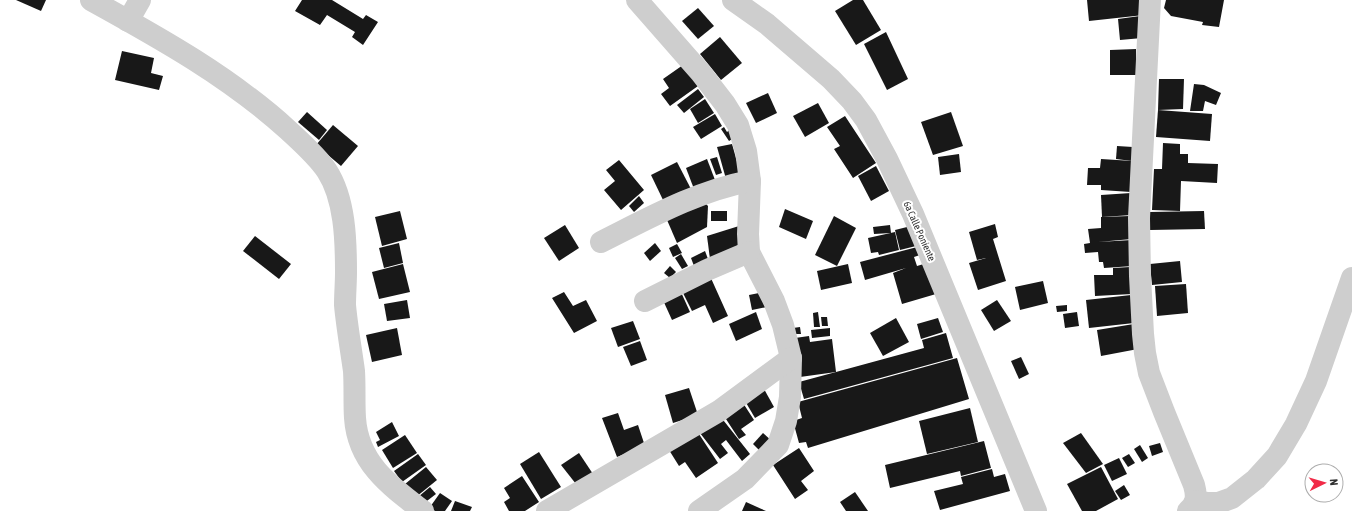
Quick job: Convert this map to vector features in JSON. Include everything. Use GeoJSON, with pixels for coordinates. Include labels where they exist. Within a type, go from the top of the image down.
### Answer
{"type":"FeatureCollection","features":[{"type":"Feature","properties":{"kind":"street"},"geometry":{"type":"LineString","coordinates":[[91,0],[128,20],[204,66],[256,103],[304,145],[327,171],[337,190],[342,210],[346,258],[346,306],[354,374],[355,419],[359,440],[368,459],[384,480],[423,511]]}},
{"type":"Feature","properties":{"kind":"street"},"geometry":{"type":"LineString","coordinates":[[128,20],[140,0]]}},
{"type":"Feature","properties":{"kind":"street"},"geometry":{"type":"LineString","coordinates":[[637,0],[701,73],[738,125],[746,152],[750,181],[749,252],[774,301],[791,358],[790,397],[786,421],[778,445],[745,479],[699,511]]}},
{"type":"Feature","properties":{"kind":"street","name":"6a Calle Poniente"},"geometry":{"type":"LineString","coordinates":[[732,0],[767,24],[832,79],[852,101],[866,120],[887,159],[913,214],[1036,511]]}},
{"type":"Feature","properties":{"kind":"street"},"geometry":{"type":"LineString","coordinates":[[1150,0],[1139,211],[1143,334],[1149,373],[1194,485],[1196,495],[1192,506]]}},
{"type":"Feature","properties":{"kind":"street"},"geometry":{"type":"LineString","coordinates":[[601,242],[679,204],[712,191],[750,181]]}},
{"type":"Feature","properties":{"kind":"street"},"geometry":{"type":"LineString","coordinates":[[645,301],[707,270],[749,252]]}},
{"type":"Feature","properties":{"kind":"street"},"geometry":{"type":"LineString","coordinates":[[1192,506],[1218,503],[1232,498],[1256,479],[1277,456],[1296,424],[1316,381],[1352,278]]}},
{"type":"Feature","properties":{"kind":"street"},"geometry":{"type":"LineString","coordinates":[[547,511],[719,411],[791,358]]}},
{"type":"Feature","properties":{"kind":"building"},"geometry":{"type":"Polygon","coordinates":[[[16,0],[46,0],[41,11],[16,0]]]}},
{"type":"Feature","properties":{"kind":"building"},"geometry":{"type":"Polygon","coordinates":[[[302,0],[332,0],[363,19],[366,15],[378,22],[363,45],[352,37],[355,32],[327,15],[320,25],[295,11],[302,0]]]}},
{"type":"Feature","properties":{"kind":"building"},"geometry":{"type":"Polygon","coordinates":[[[853,0],[863,0],[881,30],[856,45],[835,11],[853,0]]]}},
{"type":"Feature","properties":{"kind":"building"},"geometry":{"type":"Polygon","coordinates":[[[1087,0],[1143,0],[1144,15],[1089,21],[1087,0]]]}},
{"type":"Feature","properties":{"kind":"building"},"geometry":{"type":"Polygon","coordinates":[[[1166,0],[1224,0],[1219,27],[1202,25],[1203,22],[1171,16],[1164,8],[1166,0]]]}},
{"type":"Feature","properties":{"kind":"building"},"geometry":{"type":"Polygon","coordinates":[[[698,8],[714,26],[698,39],[682,21],[698,8]]]}},
{"type":"Feature","properties":{"kind":"building"},"geometry":{"type":"Polygon","coordinates":[[[1140,16],[1142,38],[1120,40],[1118,19],[1140,16]]]}},
{"type":"Feature","properties":{"kind":"building"},"geometry":{"type":"Polygon","coordinates":[[[886,32],[908,79],[887,90],[864,44],[886,32]]]}},
{"type":"Feature","properties":{"kind":"building"},"geometry":{"type":"Polygon","coordinates":[[[720,37],[742,63],[721,80],[700,54],[720,37]]]}},
{"type":"Feature","properties":{"kind":"building"},"geometry":{"type":"Polygon","coordinates":[[[1136,49],[1136,75],[1110,75],[1110,50],[1136,49]]]}},
{"type":"Feature","properties":{"kind":"building"},"geometry":{"type":"Polygon","coordinates":[[[122,51],[154,58],[151,73],[163,76],[159,90],[115,80],[122,51]]]}},
{"type":"Feature","properties":{"kind":"building"},"geometry":{"type":"Polygon","coordinates":[[[683,65],[698,86],[670,106],[661,94],[669,88],[663,79],[683,65]]]}},
{"type":"Feature","properties":{"kind":"building"},"geometry":{"type":"Polygon","coordinates":[[[1159,79],[1184,79],[1183,109],[1158,110],[1159,79]]]}},
{"type":"Feature","properties":{"kind":"building"},"geometry":{"type":"Polygon","coordinates":[[[1194,84],[1204,85],[1221,93],[1216,105],[1205,101],[1203,111],[1190,111],[1194,84]]]}},
{"type":"Feature","properties":{"kind":"building"},"geometry":{"type":"Polygon","coordinates":[[[698,89],[704,97],[684,113],[677,105],[698,89]]]}},
{"type":"Feature","properties":{"kind":"building"},"geometry":{"type":"Polygon","coordinates":[[[768,93],[777,113],[756,123],[746,103],[768,93]]]}},
{"type":"Feature","properties":{"kind":"building"},"geometry":{"type":"Polygon","coordinates":[[[705,99],[714,113],[698,123],[690,109],[705,99]]]}},
{"type":"Feature","properties":{"kind":"building"},"geometry":{"type":"Polygon","coordinates":[[[818,103],[829,123],[805,137],[793,116],[818,103]]]}},
{"type":"Feature","properties":{"kind":"building"},"geometry":{"type":"Polygon","coordinates":[[[1158,110],[1212,114],[1210,141],[1156,137],[1158,110]]]}},
{"type":"Feature","properties":{"kind":"building"},"geometry":{"type":"Polygon","coordinates":[[[307,112],[327,130],[319,140],[298,122],[307,112]]]}},
{"type":"Feature","properties":{"kind":"building"},"geometry":{"type":"Polygon","coordinates":[[[951,112],[963,146],[933,155],[921,122],[951,112]]]}},
{"type":"Feature","properties":{"kind":"building"},"geometry":{"type":"Polygon","coordinates":[[[715,114],[722,126],[701,139],[693,127],[715,114]]]}},
{"type":"Feature","properties":{"kind":"building"},"geometry":{"type":"Polygon","coordinates":[[[845,116],[876,163],[853,178],[834,149],[840,146],[827,127],[845,116]]]}},
{"type":"Feature","properties":{"kind":"building"},"geometry":{"type":"Polygon","coordinates":[[[333,125],[358,146],[341,166],[316,145],[333,125]]]}},
{"type":"Feature","properties":{"kind":"building"},"geometry":{"type":"Polygon","coordinates":[[[724,127],[727,132],[732,128],[737,136],[729,141],[721,129],[724,127]]]}},
{"type":"Feature","properties":{"kind":"building"},"geometry":{"type":"Polygon","coordinates":[[[1163,143],[1180,144],[1180,154],[1188,154],[1188,163],[1218,164],[1217,183],[1181,181],[1180,211],[1152,210],[1154,169],[1162,169],[1163,143]]]}},
{"type":"Feature","properties":{"kind":"building"},"geometry":{"type":"Polygon","coordinates":[[[732,144],[741,176],[726,179],[717,147],[732,144]]]}},
{"type":"Feature","properties":{"kind":"building"},"geometry":{"type":"Polygon","coordinates":[[[1117,146],[1133,147],[1132,161],[1116,159],[1117,146]]]}},
{"type":"Feature","properties":{"kind":"building"},"geometry":{"type":"Polygon","coordinates":[[[959,154],[961,172],[940,175],[938,157],[959,154]]]}},
{"type":"Feature","properties":{"kind":"building"},"geometry":{"type":"Polygon","coordinates":[[[717,157],[722,173],[716,175],[710,159],[717,157]]]}},
{"type":"Feature","properties":{"kind":"building"},"geometry":{"type":"Polygon","coordinates":[[[707,159],[715,180],[694,189],[686,168],[707,159]]]}},
{"type":"Feature","properties":{"kind":"building"},"geometry":{"type":"Polygon","coordinates":[[[1101,159],[1133,161],[1131,192],[1101,190],[1101,185],[1087,185],[1088,168],[1100,168],[1101,159]]]}},
{"type":"Feature","properties":{"kind":"building"},"geometry":{"type":"Polygon","coordinates":[[[619,160],[644,190],[621,210],[604,190],[615,181],[606,170],[619,160]]]}},
{"type":"Feature","properties":{"kind":"building"},"geometry":{"type":"Polygon","coordinates":[[[677,162],[691,189],[664,202],[651,175],[677,162]]]}},
{"type":"Feature","properties":{"kind":"building"},"geometry":{"type":"Polygon","coordinates":[[[876,166],[889,191],[871,201],[858,176],[876,166]]]}},
{"type":"Feature","properties":{"kind":"building"},"geometry":{"type":"Polygon","coordinates":[[[1131,193],[1132,215],[1102,217],[1101,195],[1131,193]]]}},
{"type":"Feature","properties":{"kind":"building"},"geometry":{"type":"Polygon","coordinates":[[[639,196],[644,203],[634,212],[629,206],[639,196]]]}},
{"type":"Feature","properties":{"kind":"building"},"geometry":{"type":"Polygon","coordinates":[[[704,202],[708,206],[707,227],[677,243],[667,220],[704,202]]]}},
{"type":"Feature","properties":{"kind":"building"},"geometry":{"type":"Polygon","coordinates":[[[785,209],[813,221],[806,239],[779,227],[785,209]]]}},
{"type":"Feature","properties":{"kind":"building"},"geometry":{"type":"Polygon","coordinates":[[[400,211],[407,239],[382,246],[375,217],[400,211]]]}},
{"type":"Feature","properties":{"kind":"building"},"geometry":{"type":"Polygon","coordinates":[[[711,211],[727,211],[727,221],[711,221],[711,211]]]}},
{"type":"Feature","properties":{"kind":"building"},"geometry":{"type":"Polygon","coordinates":[[[1204,211],[1205,229],[1150,230],[1149,212],[1204,211]]]}},
{"type":"Feature","properties":{"kind":"building"},"geometry":{"type":"Polygon","coordinates":[[[834,216],[856,228],[837,266],[815,255],[834,216]]]}},
{"type":"Feature","properties":{"kind":"building"},"geometry":{"type":"Polygon","coordinates":[[[1130,216],[1132,239],[1098,242],[1132,240],[1133,266],[1104,268],[1103,262],[1099,262],[1098,252],[1085,253],[1084,244],[1090,243],[1088,229],[1101,228],[1101,217],[1130,216]]]}},
{"type":"Feature","properties":{"kind":"building"},"geometry":{"type":"Polygon","coordinates":[[[995,224],[998,237],[993,239],[1006,281],[978,290],[969,263],[986,258],[977,260],[969,232],[995,224]]]}},
{"type":"Feature","properties":{"kind":"building"},"geometry":{"type":"Polygon","coordinates":[[[565,225],[579,248],[559,261],[544,238],[565,225]]]}},
{"type":"Feature","properties":{"kind":"building"},"geometry":{"type":"Polygon","coordinates":[[[890,225],[891,233],[874,234],[873,227],[890,225]]]}},
{"type":"Feature","properties":{"kind":"building"},"geometry":{"type":"Polygon","coordinates":[[[915,225],[920,245],[900,250],[895,230],[915,225]]]}},
{"type":"Feature","properties":{"kind":"building"},"geometry":{"type":"Polygon","coordinates":[[[739,226],[739,250],[710,259],[707,236],[739,226]]]}},
{"type":"Feature","properties":{"kind":"building"},"geometry":{"type":"Polygon","coordinates":[[[895,232],[899,250],[879,255],[878,252],[871,253],[868,238],[895,232]]]}},
{"type":"Feature","properties":{"kind":"building"},"geometry":{"type":"Polygon","coordinates":[[[255,236],[291,264],[279,279],[243,251],[255,236]]]}},
{"type":"Feature","properties":{"kind":"building"},"geometry":{"type":"Polygon","coordinates":[[[399,243],[403,263],[384,268],[379,248],[399,243]]]}},
{"type":"Feature","properties":{"kind":"building"},"geometry":{"type":"Polygon","coordinates":[[[655,243],[661,251],[650,261],[644,253],[655,243]]]}},
{"type":"Feature","properties":{"kind":"building"},"geometry":{"type":"Polygon","coordinates":[[[677,244],[682,253],[673,257],[669,248],[677,244]]]}},
{"type":"Feature","properties":{"kind":"building"},"geometry":{"type":"Polygon","coordinates":[[[921,246],[923,254],[914,257],[917,266],[927,263],[936,294],[902,304],[893,273],[906,268],[865,280],[860,262],[921,246]]]}},
{"type":"Feature","properties":{"kind":"building"},"geometry":{"type":"Polygon","coordinates":[[[705,251],[708,259],[694,266],[691,258],[705,251]]]}},
{"type":"Feature","properties":{"kind":"building"},"geometry":{"type":"Polygon","coordinates":[[[681,254],[688,266],[682,269],[675,258],[681,254]]]}},
{"type":"Feature","properties":{"kind":"building"},"geometry":{"type":"Polygon","coordinates":[[[1180,261],[1182,282],[1152,285],[1150,264],[1180,261]]]}},
{"type":"Feature","properties":{"kind":"building"},"geometry":{"type":"Polygon","coordinates":[[[403,264],[410,292],[379,299],[372,272],[403,264]]]}},
{"type":"Feature","properties":{"kind":"building"},"geometry":{"type":"Polygon","coordinates":[[[848,264],[852,283],[821,290],[817,271],[848,264]]]}},
{"type":"Feature","properties":{"kind":"building"},"geometry":{"type":"Polygon","coordinates":[[[670,266],[676,272],[670,278],[664,273],[670,266]]]}},
{"type":"Feature","properties":{"kind":"building"},"geometry":{"type":"Polygon","coordinates":[[[1130,267],[1132,294],[1095,296],[1094,275],[1113,275],[1113,268],[1130,267]]]}},
{"type":"Feature","properties":{"kind":"building"},"geometry":{"type":"Polygon","coordinates":[[[710,276],[728,316],[713,323],[705,305],[692,311],[681,289],[710,276]]]}},
{"type":"Feature","properties":{"kind":"building"},"geometry":{"type":"Polygon","coordinates":[[[1043,281],[1048,303],[1020,310],[1015,287],[1043,281]]]}},
{"type":"Feature","properties":{"kind":"building"},"geometry":{"type":"Polygon","coordinates":[[[1186,284],[1188,313],[1157,316],[1155,286],[1186,284]]]}},
{"type":"Feature","properties":{"kind":"building"},"geometry":{"type":"Polygon","coordinates":[[[680,290],[690,312],[672,320],[662,298],[680,290]]]}},
{"type":"Feature","properties":{"kind":"building"},"geometry":{"type":"Polygon","coordinates":[[[564,292],[573,306],[586,300],[597,321],[574,333],[552,298],[564,292]]]}},
{"type":"Feature","properties":{"kind":"building"},"geometry":{"type":"Polygon","coordinates":[[[764,292],[767,307],[752,310],[749,295],[764,292]]]}},
{"type":"Feature","properties":{"kind":"building"},"geometry":{"type":"Polygon","coordinates":[[[1131,295],[1134,323],[1089,328],[1086,300],[1131,295]]]}},
{"type":"Feature","properties":{"kind":"building"},"geometry":{"type":"Polygon","coordinates":[[[407,300],[410,318],[387,321],[384,304],[407,300]]]}},
{"type":"Feature","properties":{"kind":"building"},"geometry":{"type":"Polygon","coordinates":[[[997,300],[1011,321],[994,331],[981,310],[997,300]]]}},
{"type":"Feature","properties":{"kind":"building"},"geometry":{"type":"Polygon","coordinates":[[[1067,305],[1067,311],[1057,312],[1056,306],[1067,305]]]}},
{"type":"Feature","properties":{"kind":"building"},"geometry":{"type":"Polygon","coordinates":[[[756,312],[762,329],[736,341],[729,324],[756,312]]]}},
{"type":"Feature","properties":{"kind":"building"},"geometry":{"type":"Polygon","coordinates":[[[818,312],[820,327],[814,327],[813,313],[818,312]]]}},
{"type":"Feature","properties":{"kind":"building"},"geometry":{"type":"Polygon","coordinates":[[[1077,312],[1079,326],[1065,328],[1063,314],[1077,312]]]}},
{"type":"Feature","properties":{"kind":"building"},"geometry":{"type":"Polygon","coordinates":[[[821,317],[827,317],[828,326],[822,326],[821,317]]]}},
{"type":"Feature","properties":{"kind":"building"},"geometry":{"type":"Polygon","coordinates":[[[896,318],[909,342],[883,356],[870,333],[896,318]]]}},
{"type":"Feature","properties":{"kind":"building"},"geometry":{"type":"Polygon","coordinates":[[[938,318],[943,332],[921,339],[917,324],[938,318]]]}},
{"type":"Feature","properties":{"kind":"building"},"geometry":{"type":"Polygon","coordinates":[[[633,321],[640,339],[618,347],[611,328],[633,321]]]}},
{"type":"Feature","properties":{"kind":"building"},"geometry":{"type":"Polygon","coordinates":[[[1134,324],[1138,349],[1101,356],[1097,330],[1134,324]]]}},
{"type":"Feature","properties":{"kind":"building"},"geometry":{"type":"Polygon","coordinates":[[[800,327],[801,334],[794,334],[793,328],[800,327]]]}},
{"type":"Feature","properties":{"kind":"building"},"geometry":{"type":"Polygon","coordinates":[[[397,328],[402,355],[372,362],[366,335],[397,328]]]}},
{"type":"Feature","properties":{"kind":"building"},"geometry":{"type":"Polygon","coordinates":[[[830,328],[830,336],[812,338],[811,330],[830,328]]]}},
{"type":"Feature","properties":{"kind":"building"},"geometry":{"type":"Polygon","coordinates":[[[946,333],[953,358],[804,399],[799,382],[924,348],[922,340],[946,333]]]}},
{"type":"Feature","properties":{"kind":"building"},"geometry":{"type":"Polygon","coordinates":[[[809,336],[810,342],[832,339],[836,372],[800,377],[795,338],[809,336]]]}},
{"type":"Feature","properties":{"kind":"building"},"geometry":{"type":"Polygon","coordinates":[[[640,341],[647,360],[631,366],[623,347],[640,341]]]}},
{"type":"Feature","properties":{"kind":"building"},"geometry":{"type":"Polygon","coordinates":[[[1021,357],[1029,374],[1019,379],[1011,361],[1021,357]]]}},
{"type":"Feature","properties":{"kind":"building"},"geometry":{"type":"Polygon","coordinates":[[[957,358],[969,399],[808,448],[806,442],[799,443],[793,421],[802,418],[798,402],[957,358]]]}},
{"type":"Feature","properties":{"kind":"building"},"geometry":{"type":"Polygon","coordinates":[[[689,388],[698,415],[673,423],[665,395],[689,388]]]}},
{"type":"Feature","properties":{"kind":"building"},"geometry":{"type":"Polygon","coordinates":[[[764,389],[774,407],[755,418],[745,401],[764,389]]]}},
{"type":"Feature","properties":{"kind":"building"},"geometry":{"type":"Polygon","coordinates":[[[743,403],[754,420],[741,429],[746,435],[739,439],[724,416],[743,403]]]}},
{"type":"Feature","properties":{"kind":"building"},"geometry":{"type":"Polygon","coordinates":[[[970,408],[978,442],[927,454],[919,421],[970,408]]]}},
{"type":"Feature","properties":{"kind":"building"},"geometry":{"type":"Polygon","coordinates":[[[618,413],[624,430],[638,425],[645,446],[617,457],[602,418],[618,413]]]}},
{"type":"Feature","properties":{"kind":"building"},"geometry":{"type":"Polygon","coordinates":[[[720,416],[750,454],[742,461],[726,440],[721,444],[728,453],[720,459],[700,433],[720,416]]]}},
{"type":"Feature","properties":{"kind":"building"},"geometry":{"type":"Polygon","coordinates":[[[392,422],[399,436],[378,447],[376,442],[380,440],[376,432],[392,422]]]}},
{"type":"Feature","properties":{"kind":"building"},"geometry":{"type":"Polygon","coordinates":[[[697,431],[718,463],[696,478],[685,462],[679,466],[669,450],[697,431]]]}},
{"type":"Feature","properties":{"kind":"building"},"geometry":{"type":"Polygon","coordinates":[[[763,433],[773,442],[763,454],[753,444],[763,433]]]}},
{"type":"Feature","properties":{"kind":"building"},"geometry":{"type":"Polygon","coordinates":[[[1081,433],[1103,464],[1086,473],[1063,443],[1081,433]]]}},
{"type":"Feature","properties":{"kind":"building"},"geometry":{"type":"Polygon","coordinates":[[[405,435],[417,453],[393,468],[382,450],[405,435]]]}},
{"type":"Feature","properties":{"kind":"building"},"geometry":{"type":"Polygon","coordinates":[[[984,441],[991,468],[961,476],[960,471],[890,488],[885,465],[984,441]]]}},
{"type":"Feature","properties":{"kind":"building"},"geometry":{"type":"Polygon","coordinates":[[[1160,443],[1163,452],[1152,456],[1149,446],[1160,443]]]}},
{"type":"Feature","properties":{"kind":"building"},"geometry":{"type":"Polygon","coordinates":[[[1140,445],[1148,458],[1142,462],[1134,449],[1140,445]]]}},
{"type":"Feature","properties":{"kind":"building"},"geometry":{"type":"Polygon","coordinates":[[[799,448],[814,471],[801,481],[808,490],[795,499],[773,465],[799,448]]]}},
{"type":"Feature","properties":{"kind":"building"},"geometry":{"type":"Polygon","coordinates":[[[539,452],[561,487],[541,499],[520,464],[539,452]]]}},
{"type":"Feature","properties":{"kind":"building"},"geometry":{"type":"Polygon","coordinates":[[[579,453],[593,474],[576,484],[561,465],[579,453]]]}},
{"type":"Feature","properties":{"kind":"building"},"geometry":{"type":"Polygon","coordinates":[[[418,454],[426,465],[402,482],[394,471],[418,454]]]}},
{"type":"Feature","properties":{"kind":"building"},"geometry":{"type":"Polygon","coordinates":[[[1129,454],[1135,463],[1128,467],[1122,458],[1129,454]]]}},
{"type":"Feature","properties":{"kind":"building"},"geometry":{"type":"Polygon","coordinates":[[[1119,458],[1127,474],[1112,481],[1104,465],[1119,458]]]}},
{"type":"Feature","properties":{"kind":"building"},"geometry":{"type":"Polygon","coordinates":[[[426,467],[437,480],[416,497],[405,484],[426,467]]]}},
{"type":"Feature","properties":{"kind":"building"},"geometry":{"type":"Polygon","coordinates":[[[1101,467],[1118,499],[1096,511],[1082,511],[1067,484],[1101,467]]]}},
{"type":"Feature","properties":{"kind":"building"},"geometry":{"type":"Polygon","coordinates":[[[992,469],[994,477],[1005,474],[1010,491],[940,510],[934,491],[963,484],[961,477],[992,469]]]}},
{"type":"Feature","properties":{"kind":"building"},"geometry":{"type":"Polygon","coordinates":[[[522,476],[539,502],[525,511],[509,511],[504,502],[510,498],[504,488],[522,476]]]}},
{"type":"Feature","properties":{"kind":"building"},"geometry":{"type":"Polygon","coordinates":[[[1124,485],[1130,495],[1121,500],[1115,491],[1124,485]]]}},
{"type":"Feature","properties":{"kind":"building"},"geometry":{"type":"Polygon","coordinates":[[[430,487],[436,494],[423,504],[418,497],[430,487]]]}},
{"type":"Feature","properties":{"kind":"building"},"geometry":{"type":"Polygon","coordinates":[[[855,492],[868,511],[846,511],[840,502],[855,492]]]}},
{"type":"Feature","properties":{"kind":"building"},"geometry":{"type":"Polygon","coordinates":[[[440,493],[452,501],[445,511],[435,511],[430,507],[440,493]]]}},
{"type":"Feature","properties":{"kind":"building"},"geometry":{"type":"Polygon","coordinates":[[[455,501],[472,507],[470,511],[451,511],[455,501]]]}},
{"type":"Feature","properties":{"kind":"building"},"geometry":{"type":"Polygon","coordinates":[[[746,502],[766,511],[742,511],[746,502]]]}}]}
